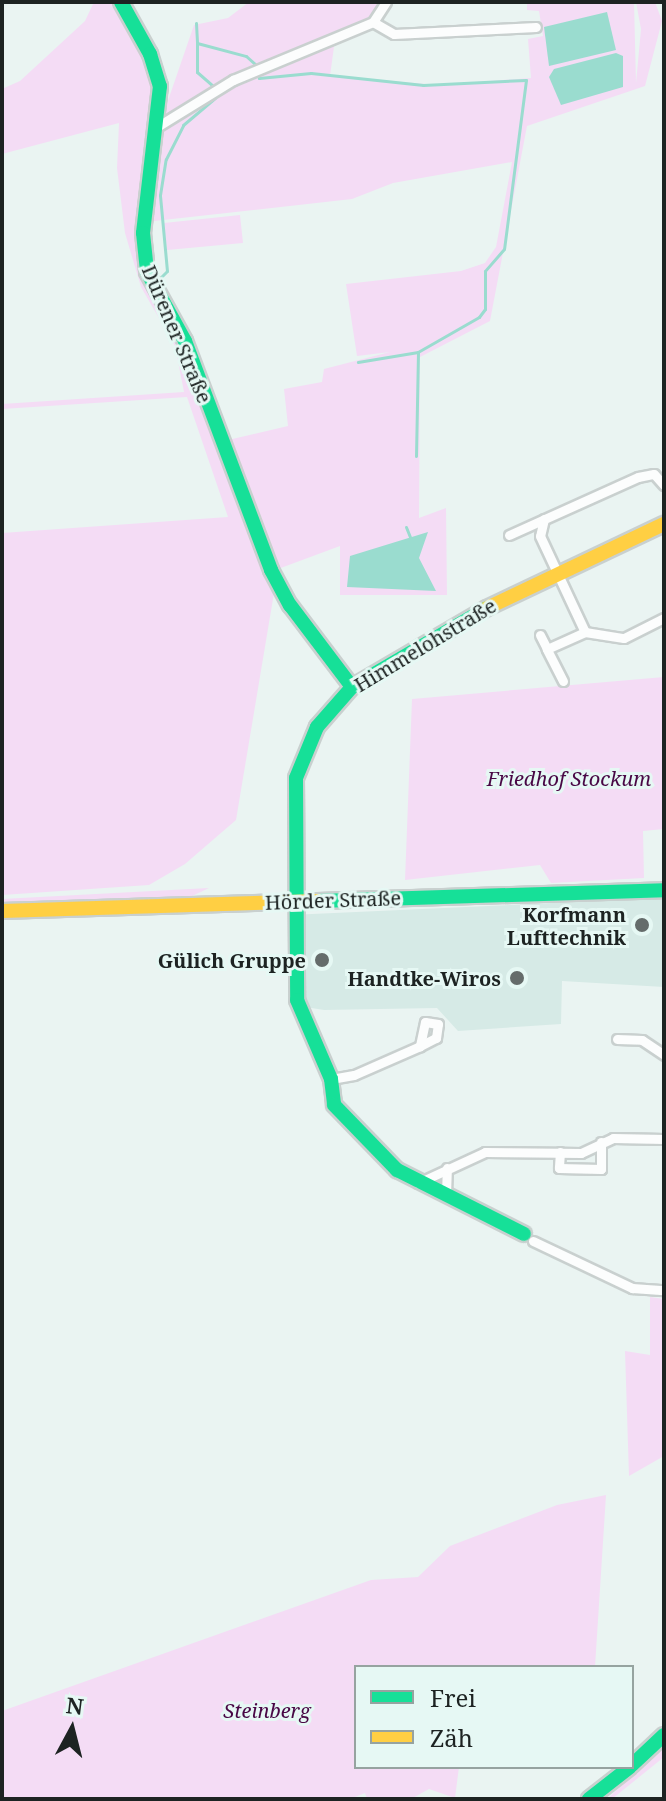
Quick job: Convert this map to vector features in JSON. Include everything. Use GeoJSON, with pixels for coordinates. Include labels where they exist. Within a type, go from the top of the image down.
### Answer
{"type":"FeatureCollection","features":[{"type":"Feature","properties":{"kind":"street","name":"Dürener Straße"},"geometry":{"type":"LineString","coordinates":[[121,2],[158,75],[143,233],[147,272],[185,341],[271,570],[290,605],[352,687]]}},
{"type":"Feature","properties":{"kind":"street"},"geometry":{"type":"LineString","coordinates":[[155,128],[257,68],[373,22],[386,2]]}},
{"type":"Feature","properties":{"kind":"street"},"geometry":{"type":"LineString","coordinates":[[373,22],[394,34],[536,27]]}},
{"type":"Feature","properties":{"kind":"street"},"geometry":{"type":"LineString","coordinates":[[509,535],[638,477],[654,474],[664,485]]}},
{"type":"Feature","properties":{"kind":"street"},"geometry":{"type":"LineString","coordinates":[[544,519],[540,536],[585,632]]}},
{"type":"Feature","properties":{"kind":"street","name":"Himmelohstraße"},"geometry":{"type":"LineString","coordinates":[[528,1237],[418,1183],[354,1131],[334,1105],[331,1079],[297,1000],[296,778],[310,739],[352,687],[463,620],[664,524]]}},
{"type":"Feature","properties":{"kind":"street"},"geometry":{"type":"LineString","coordinates":[[547,649],[585,632],[624,638],[664,618]]}},
{"type":"Feature","properties":{"kind":"street"},"geometry":{"type":"LineString","coordinates":[[540,635],[563,681]]}},
{"type":"Feature","properties":{"kind":"street","name":"Hörder Straße"},"geometry":{"type":"LineString","coordinates":[[2,911],[664,890]]}},
{"type":"Feature","properties":{"kind":"street"},"geometry":{"type":"LineString","coordinates":[[617,1039],[642,1040],[664,1055]]}},
{"type":"Feature","properties":{"kind":"street"},"geometry":{"type":"LineString","coordinates":[[331,1079],[354,1075],[420,1046]]}},
{"type":"Feature","properties":{"kind":"street"},"geometry":{"type":"LineString","coordinates":[[418,1183],[485,1152],[581,1153],[601,1142],[664,1139]]}},
{"type":"Feature","properties":{"kind":"street"},"geometry":{"type":"LineString","coordinates":[[560,1152],[559,1168],[601,1169],[601,1142]]}},
{"type":"Feature","properties":{"kind":"street"},"geometry":{"type":"LineString","coordinates":[[580,1168],[581,1153]]}},
{"type":"Feature","properties":{"kind":"street"},"geometry":{"type":"LineString","coordinates":[[447,1168],[449,1196]]}},
{"type":"Feature","properties":{"kind":"street"},"geometry":{"type":"LineString","coordinates":[[528,1237],[632,1288],[664,1290]]}},
{"type":"Feature","properties":{"kind":"street"},"geometry":{"type":"LineString","coordinates":[[634,1763],[664,1735]]}},
{"type":"Feature","properties":{"kind":"street"},"geometry":{"type":"LineString","coordinates":[[589,1799],[627,1769]]}},
{"type":"Feature","properties":{"kind":"shaded area"},"geometry":{"type":"Polygon","coordinates":[[[607,12],[616,50],[549,66],[544,27],[607,12]]]}},
{"type":"Feature","properties":{"kind":"shaded area"},"geometry":{"type":"Polygon","coordinates":[[[616,53],[623,56],[623,87],[561,105],[549,77],[554,69],[616,53]]]}},
{"type":"Feature","properties":{"kind":"shaded area"},"geometry":{"type":"Polygon","coordinates":[[[428,532],[419,558],[436,591],[347,587],[350,556],[428,532]]]}},
{"type":"Feature","properties":{"kind":"shaded area"},"geometry":{"type":"Polygon","coordinates":[[[664,898],[664,987],[562,981],[561,1024],[458,1031],[437,1008],[324,1010],[293,1005],[290,915],[664,898]]]}},
{"type":"Feature","properties":{"kind":"green space"},"geometry":{"type":"Polygon","coordinates":[[[94,2],[115,2],[148,67],[162,118],[194,25],[228,18],[249,2],[383,2],[370,21],[336,32],[330,76],[438,85],[531,78],[528,39],[543,36],[539,11],[527,10],[527,2],[634,2],[636,83],[641,29],[636,2],[655,2],[662,21],[645,86],[527,126],[490,321],[420,357],[419,518],[446,508],[447,595],[340,595],[340,546],[278,569],[236,820],[185,864],[149,885],[2,895],[2,533],[228,517],[187,397],[2,409],[2,404],[184,392],[175,346],[141,287],[125,233],[117,168],[119,123],[2,154],[2,89],[20,81],[85,21],[94,2]],[[512,162],[393,183],[352,199],[145,222],[141,254],[228,440],[288,426],[284,389],[322,382],[324,369],[390,352],[357,356],[346,284],[461,271],[485,263],[496,247],[512,162]]]}},
{"type":"Feature","properties":{"kind":"green space"},"geometry":{"type":"Polygon","coordinates":[[[240,215],[243,243],[167,250],[164,223],[240,215]]]}},
{"type":"Feature","properties":{"kind":"green space","name":"Friedhof Stockum"},"geometry":{"type":"Polygon","coordinates":[[[664,677],[664,829],[643,831],[644,878],[551,883],[540,865],[405,880],[412,699],[664,677]]]}},
{"type":"Feature","properties":{"kind":"green space"},"geometry":{"type":"Polygon","coordinates":[[[209,888],[188,898],[2,906],[2,899],[209,888]]]}},
{"type":"Feature","properties":{"kind":"green space"},"geometry":{"type":"Polygon","coordinates":[[[650,1297],[664,1299],[664,1456],[629,1476],[625,1351],[650,1355],[650,1297]]]}},
{"type":"Feature","properties":{"kind":"green space","name":"Steinberg"},"geometry":{"type":"Polygon","coordinates":[[[606,1495],[595,1665],[354,1665],[354,1769],[459,1769],[455,1798],[429,1789],[411,1799],[367,1799],[365,1793],[350,1799],[2,1799],[2,1711],[371,1580],[418,1577],[450,1546],[557,1505],[606,1495]]]}},
{"type":"Feature","properties":{"kind":"green space"},"geometry":{"type":"Polygon","coordinates":[[[664,1747],[664,1757],[612,1799],[607,1799],[664,1747]]]}},
{"type":"Feature","properties":{"kind":"waterway"},"geometry":{"type":"LineString","coordinates":[[196,23],[197,43],[246,56],[256,65]]}},
{"type":"Feature","properties":{"kind":"waterway"},"geometry":{"type":"LineString","coordinates":[[197,43],[197,72],[214,87]]}},
{"type":"Feature","properties":{"kind":"waterway"},"geometry":{"type":"LineString","coordinates":[[258,73],[259,78],[311,73],[423,85],[526,80],[504,249],[485,271],[485,309],[479,317],[418,352],[358,362]]}},
{"type":"Feature","properties":{"kind":"waterway"},"geometry":{"type":"LineString","coordinates":[[159,279],[167,271],[160,195],[166,159],[183,125],[215,98]]}},
{"type":"Feature","properties":{"kind":"waterway"},"geometry":{"type":"LineString","coordinates":[[416,456],[418,352]]}},
{"type":"Feature","properties":{"kind":"waterway"},"geometry":{"type":"LineString","coordinates":[[406,527],[410,537]]}},
{"type":"Feature","properties":{"kind":"traffic: fast"},"geometry":{"type":"LineString","coordinates":[[121,2],[150,54],[160,86],[143,233],[147,272],[185,341],[271,570],[290,605],[352,687]]}},
{"type":"Feature","properties":{"kind":"traffic: fast"},"geometry":{"type":"LineString","coordinates":[[487,608],[352,687],[317,727],[296,778],[297,1000],[331,1079],[334,1105],[397,1170],[524,1234]]}},
{"type":"Feature","properties":{"kind":"traffic: fast"},"geometry":{"type":"LineString","coordinates":[[318,901],[664,890]]}},
{"type":"Feature","properties":{"kind":"traffic: fast"},"geometry":{"type":"LineString","coordinates":[[634,1763],[664,1735]]}},
{"type":"Feature","properties":{"kind":"traffic: fast"},"geometry":{"type":"LineString","coordinates":[[589,1799],[627,1769]]}},
{"type":"Feature","properties":{"kind":"traffic: slow"},"geometry":{"type":"LineString","coordinates":[[487,608],[664,524]]}},
{"type":"Feature","properties":{"kind":"traffic: slow"},"geometry":{"type":"LineString","coordinates":[[2,911],[318,901]]}},
{"type":"Feature","properties":{"kind":"place","name":"Korfmann Lufttechnik"},"geometry":{"type":"Point","coordinates":[642,925]}},
{"type":"Feature","properties":{"kind":"place","name":"Gülich Gruppe"},"geometry":{"type":"Point","coordinates":[322,960]}},
{"type":"Feature","properties":{"kind":"place","name":"Handtke-Wiros"},"geometry":{"type":"Point","coordinates":[517,978]}}]}
